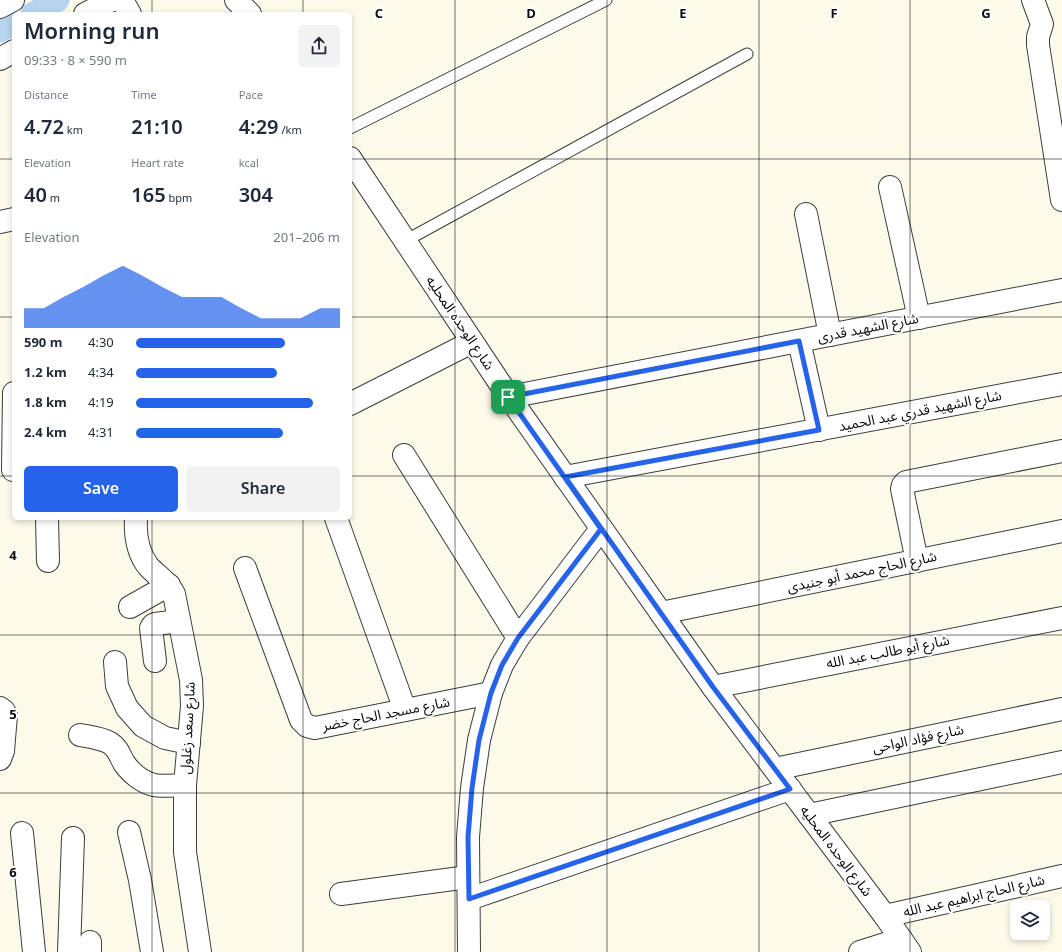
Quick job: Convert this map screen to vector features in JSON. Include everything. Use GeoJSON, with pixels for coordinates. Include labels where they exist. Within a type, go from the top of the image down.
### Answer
{"type":"FeatureCollection","features":[{"type":"Feature","properties":{"kind":"street"},"geometry":{"type":"LineString","coordinates":[[0,7],[13,0]]}},
{"type":"Feature","properties":{"kind":"street"},"geometry":{"type":"LineString","coordinates":[[89,12],[112,0]]}},
{"type":"Feature","properties":{"kind":"street"},"geometry":{"type":"LineString","coordinates":[[122,0],[129,12]]}},
{"type":"Feature","properties":{"kind":"street"},"geometry":{"type":"LineString","coordinates":[[236,0],[248,12]]}},
{"type":"Feature","properties":{"kind":"street"},"geometry":{"type":"LineString","coordinates":[[1033,0],[1042,24],[1038,37],[1038,45],[1062,200]]}},
{"type":"Feature","properties":{"kind":"street"},"geometry":{"type":"LineString","coordinates":[[0,59],[12,52]]}},
{"type":"Feature","properties":{"kind":"street","name":"شارع الوحده المحليه"},"geometry":{"type":"LineString","coordinates":[[352,161],[508,397],[601,529],[713,687],[906,946]]}},
{"type":"Feature","properties":{"kind":"street"},"geometry":{"type":"LineString","coordinates":[[890,187],[919,318]]}},
{"type":"Feature","properties":{"kind":"street"},"geometry":{"type":"LineString","coordinates":[[806,214],[830,335]]}},
{"type":"Feature","properties":{"kind":"street"},"geometry":{"type":"LineString","coordinates":[[0,222],[12,219]]}},
{"type":"Feature","properties":{"kind":"street","name":"شارع الشهيد قدرى"},"geometry":{"type":"LineString","coordinates":[[508,397],[1062,290]]}},
{"type":"Feature","properties":{"kind":"street"},"geometry":{"type":"LineString","coordinates":[[799,341],[819,430]]}},
{"type":"Feature","properties":{"kind":"street"},"geometry":{"type":"LineString","coordinates":[[352,403],[472,342]]}},
{"type":"Feature","properties":{"kind":"street","name":"شارع الشهيد قدري عبد الحميد"},"geometry":{"type":"LineString","coordinates":[[565,477],[1062,384]]}},
{"type":"Feature","properties":{"kind":"street"},"geometry":{"type":"LineString","coordinates":[[9,469],[12,423]]}},
{"type":"Feature","properties":{"kind":"street"},"geometry":{"type":"LineString","coordinates":[[917,561],[902,489],[906,482],[1062,451]]}},
{"type":"Feature","properties":{"kind":"street"},"geometry":{"type":"LineString","coordinates":[[404,455],[518,638]]}},
{"type":"Feature","properties":{"kind":"street"},"geometry":{"type":"LineString","coordinates":[[47,520],[48,561]]}},
{"type":"Feature","properties":{"kind":"street","name":"شارع سعد زغلول"},"geometry":{"type":"LineString","coordinates":[[136,520],[135,526],[138,547],[148,565],[169,585],[174,594],[191,680],[192,706],[185,785],[186,852],[200,952]]}},
{"type":"Feature","properties":{"kind":"street"},"geometry":{"type":"LineString","coordinates":[[337,520],[405,710]]}},
{"type":"Feature","properties":{"kind":"street"},"geometry":{"type":"LineString","coordinates":[[470,952],[468,837],[472,788],[479,740],[491,693],[502,665],[518,638],[601,529]]}},
{"type":"Feature","properties":{"kind":"street","name":"شارع الحاج محمد أبو جنيدى"},"geometry":{"type":"LineString","coordinates":[[661,613],[1062,531]]}},
{"type":"Feature","properties":{"kind":"street","name":"شارع مسجد الحاج خضر"},"geometry":{"type":"LineString","coordinates":[[245,568],[301,720],[307,726],[315,728],[491,693]]}},
{"type":"Feature","properties":{"kind":"street"},"geometry":{"type":"LineString","coordinates":[[130,607],[169,585]]}},
{"type":"Feature","properties":{"kind":"street","name":"شارع أبو طالب عبد الله"},"geometry":{"type":"LineString","coordinates":[[713,687],[1062,618]]}},
{"type":"Feature","properties":{"kind":"street"},"geometry":{"type":"LineString","coordinates":[[155,661],[152,626],[155,624],[180,621]]}},
{"type":"Feature","properties":{"kind":"street"},"geometry":{"type":"LineString","coordinates":[[115,662],[117,686],[127,708],[143,726],[165,738],[189,743]]}},
{"type":"Feature","properties":{"kind":"street"},"geometry":{"type":"LineString","coordinates":[[0,708],[6,715],[3,751],[0,759]]}},
{"type":"Feature","properties":{"kind":"street","name":"شارع فؤاد الواحى"},"geometry":{"type":"LineString","coordinates":[[774,769],[1062,709]]}},
{"type":"Feature","properties":{"kind":"street"},"geometry":{"type":"LineString","coordinates":[[80,735],[100,739],[110,743],[119,751],[124,762],[132,772],[142,780],[154,785],[185,785]]}},
{"type":"Feature","properties":{"kind":"street"},"geometry":{"type":"LineString","coordinates":[[809,815],[1062,762]]}},
{"type":"Feature","properties":{"kind":"street"},"geometry":{"type":"LineString","coordinates":[[469,899],[790,789]]}},
{"type":"Feature","properties":{"kind":"street"},"geometry":{"type":"LineString","coordinates":[[129,832],[140,880],[152,952]]}},
{"type":"Feature","properties":{"kind":"street"},"geometry":{"type":"LineString","coordinates":[[22,833],[34,952]]}},
{"type":"Feature","properties":{"kind":"street"},"geometry":{"type":"LineString","coordinates":[[69,952],[73,838]]}},
{"type":"Feature","properties":{"kind":"street","name":"شارع الحاج ابراهيم عبد الله"},"geometry":{"type":"LineString","coordinates":[[885,916],[1062,876]]}},
{"type":"Feature","properties":{"kind":"street"},"geometry":{"type":"LineString","coordinates":[[341,894],[468,877]]}},
{"type":"Feature","properties":{"kind":"street"},"geometry":{"type":"LineString","coordinates":[[860,952],[906,946]]}},
{"type":"Feature","properties":{"kind":"lane"},"geometry":{"type":"LineString","coordinates":[[352,127],[606,0]]}},
{"type":"Feature","properties":{"kind":"lane"},"geometry":{"type":"LineString","coordinates":[[405,241],[747,54]]}},
{"type":"Feature","properties":{"kind":"waterway"},"geometry":{"type":"LineString","coordinates":[[36,12],[58,0]]}},
{"type":"Feature","properties":{"kind":"waterway"},"geometry":{"type":"LineString","coordinates":[[0,31],[12,24]]}},
{"type":"Feature","properties":{"kind":"route"},"geometry":{"type":"LineString","coordinates":[[799,341],[819,430],[565,477],[713,687],[790,789],[469,899],[468,837],[472,788],[479,740],[491,693],[502,665],[518,638],[601,529],[508,397],[799,341]]}}]}
